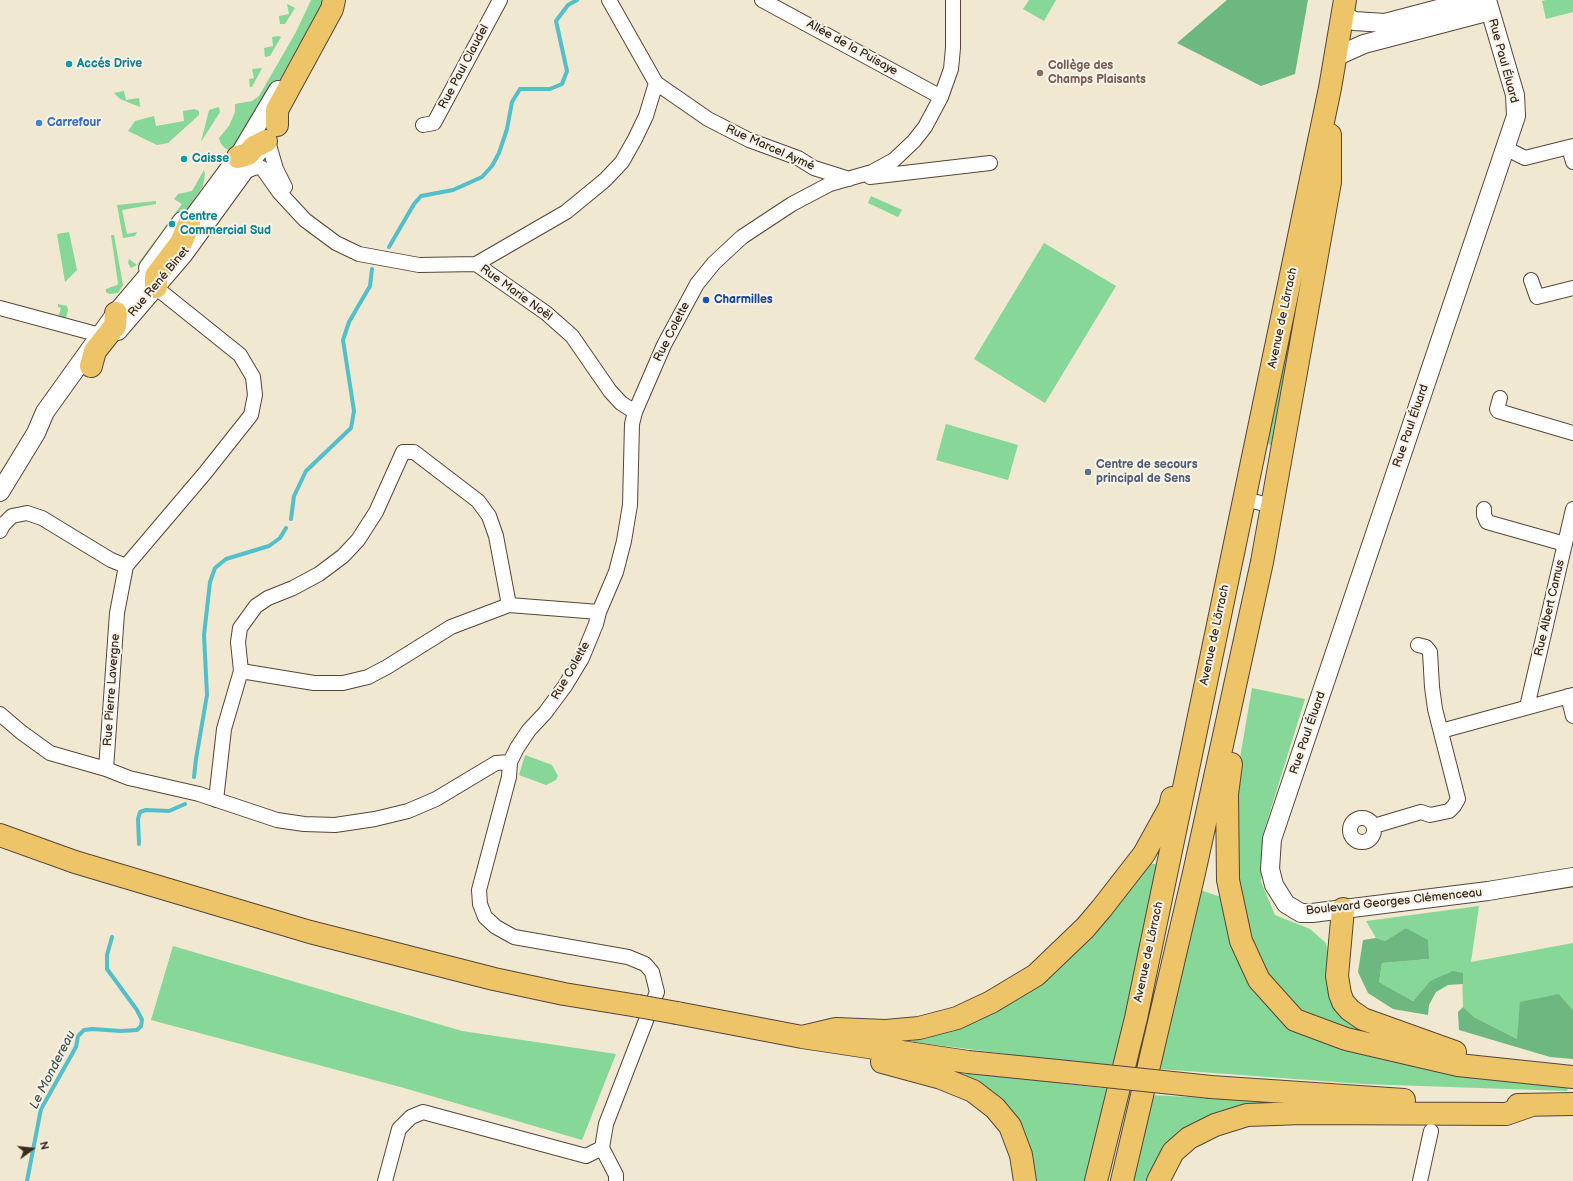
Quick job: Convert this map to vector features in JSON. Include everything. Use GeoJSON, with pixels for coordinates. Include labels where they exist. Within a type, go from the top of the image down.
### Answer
{"type":"FeatureCollection","features":[{"type":"Feature","properties":{"kind":"main road"},"geometry":{"type":"LineString","coordinates":[[241,164],[254,147],[271,133],[277,110],[332,9],[334,0]]}},
{"type":"Feature","properties":{"kind":"main road","name":"Avenue de Lörrach"},"geometry":{"type":"LineString","coordinates":[[1096,1181],[1136,1018],[1330,88],[1344,7]]}},
{"type":"Feature","properties":{"kind":"main road","name":"Avenue de Lörrach"},"geometry":{"type":"LineString","coordinates":[[1122,1181],[1194,873],[1262,562],[1330,182],[1330,88]]}},
{"type":"Feature","properties":{"kind":"main road"},"geometry":{"type":"LineString","coordinates":[[151,283],[181,243],[189,224]]}},
{"type":"Feature","properties":{"kind":"main road"},"geometry":{"type":"LineString","coordinates":[[91,366],[95,351],[101,338],[115,326],[116,313]]}},
{"type":"Feature","properties":{"kind":"main road"},"geometry":{"type":"LineString","coordinates":[[1247,630],[1227,794],[1228,880],[1242,941],[1259,980],[1295,1020],[1346,1039],[1458,1065],[1499,1071],[1573,1077]]}},
{"type":"Feature","properties":{"kind":"main road"},"geometry":{"type":"LineString","coordinates":[[802,1037],[836,1029],[886,1031],[920,1028],[957,1018],[991,1002],[1036,975],[1084,928],[1144,854],[1170,807],[1200,707]]}},
{"type":"Feature","properties":{"kind":"main road"},"geometry":{"type":"LineString","coordinates":[[0,835],[75,862],[310,932],[494,979],[564,994],[677,1013],[802,1037],[968,1062],[1211,1087],[1418,1101],[1532,1105],[1573,1104]]}},
{"type":"Feature","properties":{"kind":"main road"},"geometry":{"type":"LineString","coordinates":[[1144,854],[1168,860],[1194,873],[1228,880]]}},
{"type":"Feature","properties":{"kind":"main road"},"geometry":{"type":"LineString","coordinates":[[1343,909],[1337,958],[1338,985],[1343,1002],[1350,1010],[1363,1019],[1463,1055],[1499,1071]]}},
{"type":"Feature","properties":{"kind":"main road"},"geometry":{"type":"LineString","coordinates":[[825,1040],[844,1052],[941,1078],[973,1091],[995,1108],[1010,1126],[1021,1155],[1025,1181]]}},
{"type":"Feature","properties":{"kind":"main road"},"geometry":{"type":"LineString","coordinates":[[1158,1181],[1173,1152],[1189,1138],[1215,1125],[1247,1115],[1304,1113],[1506,1114],[1532,1105]]}},
{"type":"Feature","properties":{"kind":"street","name":"Rue René Binet"},"geometry":{"type":"LineString","coordinates":[[116,313],[183,255],[241,164],[328,0]]}},
{"type":"Feature","properties":{"kind":"street"},"geometry":{"type":"LineString","coordinates":[[271,133],[344,0]]}},
{"type":"Feature","properties":{"kind":"street","name":"Rue Paul Claudel"},"geometry":{"type":"LineString","coordinates":[[423,125],[434,123],[500,0]]}},
{"type":"Feature","properties":{"kind":"street","name":"Rue Marcel Aymé"},"geometry":{"type":"LineString","coordinates":[[609,0],[656,83],[708,119],[749,140],[798,158],[814,168],[848,179],[990,163]]}},
{"type":"Feature","properties":{"kind":"street","name":"Allée de la Puisaye"},"geometry":{"type":"LineString","coordinates":[[762,0],[941,97]]}},
{"type":"Feature","properties":{"kind":"street","name":"Rue Colette"},"geometry":{"type":"LineString","coordinates":[[510,762],[529,730],[545,713],[565,686],[582,658],[596,624],[599,612],[616,572],[624,541],[630,505],[632,424],[635,412],[664,345],[697,284],[714,263],[742,237],[792,204],[824,186],[872,172],[894,160],[914,142],[922,132],[941,97],[951,69],[954,48],[953,0]]}},
{"type":"Feature","properties":{"kind":"street"},"geometry":{"type":"LineString","coordinates":[[1344,7],[1354,21],[1385,23],[1472,0]]}},
{"type":"Feature","properties":{"kind":"street"},"geometry":{"type":"LineString","coordinates":[[1335,58],[1364,44],[1488,6]]}},
{"type":"Feature","properties":{"kind":"street","name":"Rue Paul Éluard"},"geometry":{"type":"LineString","coordinates":[[1272,839],[1516,116],[1515,95],[1488,6]]}},
{"type":"Feature","properties":{"kind":"street"},"geometry":{"type":"LineString","coordinates":[[476,264],[566,212],[605,180],[622,162],[635,139],[646,116],[656,83]]}},
{"type":"Feature","properties":{"kind":"street","name":"Rue Marie Noël"},"geometry":{"type":"LineString","coordinates":[[271,133],[269,144],[276,169],[284,187],[316,229]]}},
{"type":"Feature","properties":{"kind":"street"},"geometry":{"type":"LineString","coordinates":[[1505,148],[1525,158],[1571,146],[1573,162]]}},
{"type":"Feature","properties":{"kind":"street","name":"Rue René Binet"},"geometry":{"type":"LineString","coordinates":[[189,224],[241,164]]}},
{"type":"Feature","properties":{"kind":"street","name":"Rue Marie Noël"},"geometry":{"type":"LineString","coordinates":[[241,164],[262,168],[282,196],[316,229],[336,243],[359,254],[419,265],[476,264],[546,313],[572,336],[610,391],[621,403],[635,412]]}},
{"type":"Feature","properties":{"kind":"street"},"geometry":{"type":"LineString","coordinates":[[116,313],[119,305],[156,258],[210,183]]}},
{"type":"Feature","properties":{"kind":"street"},"geometry":{"type":"LineString","coordinates":[[1531,280],[1537,297],[1573,288]]}},
{"type":"Feature","properties":{"kind":"street","name":"Rue René Binet"},"geometry":{"type":"LineString","coordinates":[[32,439],[54,414],[91,366],[151,283]]}},
{"type":"Feature","properties":{"kind":"street","name":"Rue Pierre Lavergne"},"geometry":{"type":"LineString","coordinates":[[106,769],[117,613],[126,566],[205,473],[251,415],[254,405],[253,377],[240,355],[151,283]]}},
{"type":"Feature","properties":{"kind":"street"},"geometry":{"type":"LineString","coordinates":[[0,308],[101,338],[45,412],[32,439],[0,492]]}},
{"type":"Feature","properties":{"kind":"street"},"geometry":{"type":"LineString","coordinates":[[1500,398],[1497,409],[1498,411],[1573,434]]}},
{"type":"Feature","properties":{"kind":"street"},"geometry":{"type":"LineString","coordinates":[[216,800],[224,729],[241,671],[238,642],[240,628],[246,617],[256,606],[268,598],[293,588],[319,574],[343,556],[358,540],[376,512],[403,452],[414,452],[478,501],[489,516],[496,536],[509,605]]}},
{"type":"Feature","properties":{"kind":"street"},"geometry":{"type":"LineString","coordinates":[[1245,500],[1272,506]]}},
{"type":"Feature","properties":{"kind":"street"},"geometry":{"type":"LineString","coordinates":[[1484,509],[1484,515],[1487,522],[1565,544]]}},
{"type":"Feature","properties":{"kind":"street","name":"Rue Albert Camus"},"geometry":{"type":"LineString","coordinates":[[1527,707],[1573,509]]}},
{"type":"Feature","properties":{"kind":"street"},"geometry":{"type":"LineString","coordinates":[[0,531],[3,525],[12,516],[27,513],[42,518],[111,560],[126,566]]}},
{"type":"Feature","properties":{"kind":"street"},"geometry":{"type":"LineString","coordinates":[[241,671],[314,683],[343,683],[368,676],[381,670],[451,627],[509,605],[599,612]]}},
{"type":"Feature","properties":{"kind":"street"},"geometry":{"type":"LineString","coordinates":[[1374,826],[1421,812],[1430,815],[1449,811],[1458,799],[1432,687],[1430,652],[1426,647],[1418,645]]}},
{"type":"Feature","properties":{"kind":"street"},"geometry":{"type":"LineString","coordinates":[[1441,731],[1571,696],[1573,716]]}},
{"type":"Feature","properties":{"kind":"street"},"geometry":{"type":"LineString","coordinates":[[0,714],[50,754],[106,769],[129,778],[199,794],[277,820],[304,824],[335,825],[408,811],[436,799],[496,762],[510,762],[509,777],[479,890],[480,904],[485,917],[496,927],[514,937],[628,957],[645,964],[652,972],[657,992],[606,1124],[602,1148],[616,1175],[616,1181]]}},
{"type":"Feature","properties":{"kind":"street","name":"Boulevard Georges Clémenceau"},"geometry":{"type":"LineString","coordinates":[[1272,839],[1270,869],[1274,885],[1286,904],[1301,912],[1312,913],[1488,891],[1573,876]]}},
{"type":"Feature","properties":{"kind":"street"},"geometry":{"type":"LineString","coordinates":[[385,1181],[399,1129],[411,1117],[423,1112],[586,1156],[602,1148]]}},
{"type":"Feature","properties":{"kind":"street"},"geometry":{"type":"LineString","coordinates":[[1420,1181],[1431,1131]]}},
{"type":"Feature","properties":{"kind":"green space"},"geometry":{"type":"Polygon","coordinates":[[[311,0],[324,0],[245,141],[230,150],[226,149],[221,144],[219,138],[229,126],[235,112],[235,104],[252,101],[259,96],[296,32],[311,0]]]}},
{"type":"Feature","properties":{"kind":"green space"},"geometry":{"type":"Polygon","coordinates":[[[1029,0],[1056,0],[1044,21],[1023,9],[1029,0]]]}},
{"type":"Feature","properties":{"kind":"green space"},"geometry":{"type":"Polygon","coordinates":[[[1227,0],[1308,0],[1295,74],[1261,86],[1177,43],[1227,0]]]}},
{"type":"Feature","properties":{"kind":"green space"},"geometry":{"type":"Polygon","coordinates":[[[1573,0],[1573,12],[1546,19],[1542,1],[1573,0]]]}},
{"type":"Feature","properties":{"kind":"green space"},"geometry":{"type":"Polygon","coordinates":[[[287,4],[295,8],[285,24],[280,24],[279,16],[289,14],[287,4]]]}},
{"type":"Feature","properties":{"kind":"green space"},"geometry":{"type":"Polygon","coordinates":[[[272,37],[281,37],[270,56],[265,57],[264,48],[273,46],[272,37]]]}},
{"type":"Feature","properties":{"kind":"green space"},"geometry":{"type":"Polygon","coordinates":[[[262,68],[252,87],[250,87],[249,79],[254,78],[252,69],[262,68]]]}},
{"type":"Feature","properties":{"kind":"green space"},"geometry":{"type":"Polygon","coordinates":[[[124,91],[126,100],[139,98],[140,107],[120,99],[114,93],[124,91]]]}},
{"type":"Feature","properties":{"kind":"green space"},"geometry":{"type":"Polygon","coordinates":[[[219,107],[220,112],[201,142],[209,110],[219,107]]]}},
{"type":"Feature","properties":{"kind":"green space"},"geometry":{"type":"Polygon","coordinates":[[[195,109],[199,111],[199,115],[168,143],[157,145],[128,131],[135,121],[154,116],[156,126],[184,121],[183,111],[195,109]]]}},
{"type":"Feature","properties":{"kind":"green space"},"geometry":{"type":"Polygon","coordinates":[[[204,170],[205,174],[203,186],[181,219],[147,260],[137,265],[182,204],[174,199],[178,194],[192,191],[204,170]]]}},
{"type":"Feature","properties":{"kind":"green space"},"geometry":{"type":"Polygon","coordinates":[[[871,196],[902,210],[898,217],[868,203],[871,196]]]}},
{"type":"Feature","properties":{"kind":"green space"},"geometry":{"type":"Polygon","coordinates":[[[156,201],[156,204],[122,210],[127,234],[137,232],[135,236],[123,238],[117,205],[156,201]]]}},
{"type":"Feature","properties":{"kind":"green space"},"geometry":{"type":"Polygon","coordinates":[[[69,232],[77,270],[65,282],[57,234],[69,232]]]}},
{"type":"Feature","properties":{"kind":"green space"},"geometry":{"type":"Polygon","coordinates":[[[111,235],[114,235],[123,285],[118,293],[109,294],[106,292],[106,289],[117,285],[118,283],[111,235]]]}},
{"type":"Feature","properties":{"kind":"green space"},"geometry":{"type":"Polygon","coordinates":[[[1044,243],[1116,286],[1045,403],[974,359],[1044,243]]]}},
{"type":"Feature","properties":{"kind":"green space"},"geometry":{"type":"Polygon","coordinates":[[[129,259],[137,265],[131,268],[128,263],[129,259]]]}},
{"type":"Feature","properties":{"kind":"green space"},"geometry":{"type":"Polygon","coordinates":[[[1299,288],[1300,292],[1274,445],[1270,445],[1266,441],[1299,288]]]}},
{"type":"Feature","properties":{"kind":"green space"},"geometry":{"type":"Polygon","coordinates":[[[0,301],[58,317],[61,308],[58,307],[58,304],[67,306],[68,310],[65,322],[0,304],[0,301]]]}},
{"type":"Feature","properties":{"kind":"green space"},"geometry":{"type":"Polygon","coordinates":[[[946,424],[1018,445],[1008,480],[936,460],[946,424]]]}},
{"type":"Feature","properties":{"kind":"green space"},"geometry":{"type":"Polygon","coordinates":[[[1252,688],[1305,699],[1264,831],[1261,882],[1275,915],[1310,929],[1326,943],[1338,1005],[1439,1054],[1330,1029],[1293,1010],[1266,973],[1244,918],[1234,839],[1237,775],[1252,688]]]}},
{"type":"Feature","properties":{"kind":"green space"},"geometry":{"type":"Polygon","coordinates":[[[525,755],[552,765],[558,776],[556,780],[546,785],[519,775],[525,755]]]}},
{"type":"Feature","properties":{"kind":"green space"},"geometry":{"type":"Polygon","coordinates":[[[1148,863],[1162,865],[1117,1068],[913,1042],[913,1036],[966,1024],[1148,863]]]}},
{"type":"Feature","properties":{"kind":"green space"},"geometry":{"type":"Polygon","coordinates":[[[1200,890],[1221,897],[1291,1027],[1357,1053],[1569,1086],[1567,1091],[1363,1084],[1159,1069],[1200,890]]]}},
{"type":"Feature","properties":{"kind":"green space"},"geometry":{"type":"Polygon","coordinates":[[[1479,906],[1471,962],[1573,943],[1573,1010],[1559,994],[1517,1039],[1474,1017],[1463,1007],[1462,973],[1430,981],[1413,1001],[1379,982],[1382,963],[1429,959],[1406,928],[1385,941],[1376,938],[1366,921],[1479,906]]]}},
{"type":"Feature","properties":{"kind":"green space"},"geometry":{"type":"Polygon","coordinates":[[[1406,928],[1428,940],[1429,959],[1382,963],[1379,982],[1413,1001],[1430,981],[1453,971],[1463,973],[1463,984],[1448,985],[1436,992],[1429,1005],[1428,1015],[1393,1009],[1368,993],[1358,972],[1363,940],[1376,938],[1385,941],[1406,928]]]}},
{"type":"Feature","properties":{"kind":"green space"},"geometry":{"type":"Polygon","coordinates":[[[173,946],[462,1031],[616,1054],[582,1140],[404,1088],[151,1020],[173,946]]]}},
{"type":"Feature","properties":{"kind":"green space"},"geometry":{"type":"Polygon","coordinates":[[[1559,994],[1573,1010],[1573,1059],[1550,1057],[1459,1030],[1458,1012],[1463,1007],[1474,1017],[1517,1039],[1520,1002],[1559,994]]]}},
{"type":"Feature","properties":{"kind":"green space"},"geometry":{"type":"Polygon","coordinates":[[[956,1071],[1111,1089],[1088,1181],[1030,1181],[1028,1154],[954,1075],[956,1071]]]}},
{"type":"Feature","properties":{"kind":"green space"},"geometry":{"type":"Polygon","coordinates":[[[1151,1095],[1284,1102],[1282,1107],[1217,1115],[1154,1181],[1130,1181],[1151,1095]]]}},
{"type":"Feature","properties":{"kind":"waterway","name":"Le Mondereau"},"geometry":{"type":"LineString","coordinates":[[389,247],[414,204],[421,196],[453,190],[482,177],[492,166],[499,153],[507,129],[512,102],[520,89],[550,89],[562,84],[567,71],[556,21],[568,5],[577,0]]}},
{"type":"Feature","properties":{"kind":"waterway","name":"Le Mondereau"},"geometry":{"type":"LineString","coordinates":[[291,519],[294,496],[306,471],[351,428],[354,411],[343,340],[349,322],[370,286],[372,269]]}},
{"type":"Feature","properties":{"kind":"waterway","name":"Le Mondereau"},"geometry":{"type":"LineString","coordinates":[[194,777],[207,695],[204,635],[210,582],[215,568],[226,559],[269,546],[280,538],[286,528]]}},
{"type":"Feature","properties":{"kind":"waterway","name":"Le Mondereau"},"geometry":{"type":"LineString","coordinates":[[139,844],[138,819],[140,812],[146,810],[169,811],[185,804]]}},
{"type":"Feature","properties":{"kind":"waterway","name":"Le Mondereau"},"geometry":{"type":"LineString","coordinates":[[27,1181],[41,1109],[76,1047],[78,1036],[84,1030],[137,1030],[141,1026],[142,1020],[137,1010],[107,969],[107,955],[112,937]]}},
{"type":"Feature","properties":{"kind":"place","name":"Accés Drive"},"geometry":{"type":"Point","coordinates":[69,64]}},
{"type":"Feature","properties":{"kind":"place","name":"Collège des Champs Plaisants"},"geometry":{"type":"Point","coordinates":[1040,73]}},
{"type":"Feature","properties":{"kind":"place","name":"Carrefour"},"geometry":{"type":"Point","coordinates":[39,123]}},
{"type":"Feature","properties":{"kind":"place","name":"Caisse"},"geometry":{"type":"Point","coordinates":[184,159]}},
{"type":"Feature","properties":{"kind":"place","name":"Centre Commercial Sud"},"geometry":{"type":"Point","coordinates":[172,224]}},
{"type":"Feature","properties":{"kind":"place","name":"Charmilles"},"geometry":{"type":"Point","coordinates":[706,300]}},
{"type":"Feature","properties":{"kind":"place","name":"Centre de secours principal de Sens"},"geometry":{"type":"Point","coordinates":[1088,472]}}]}
